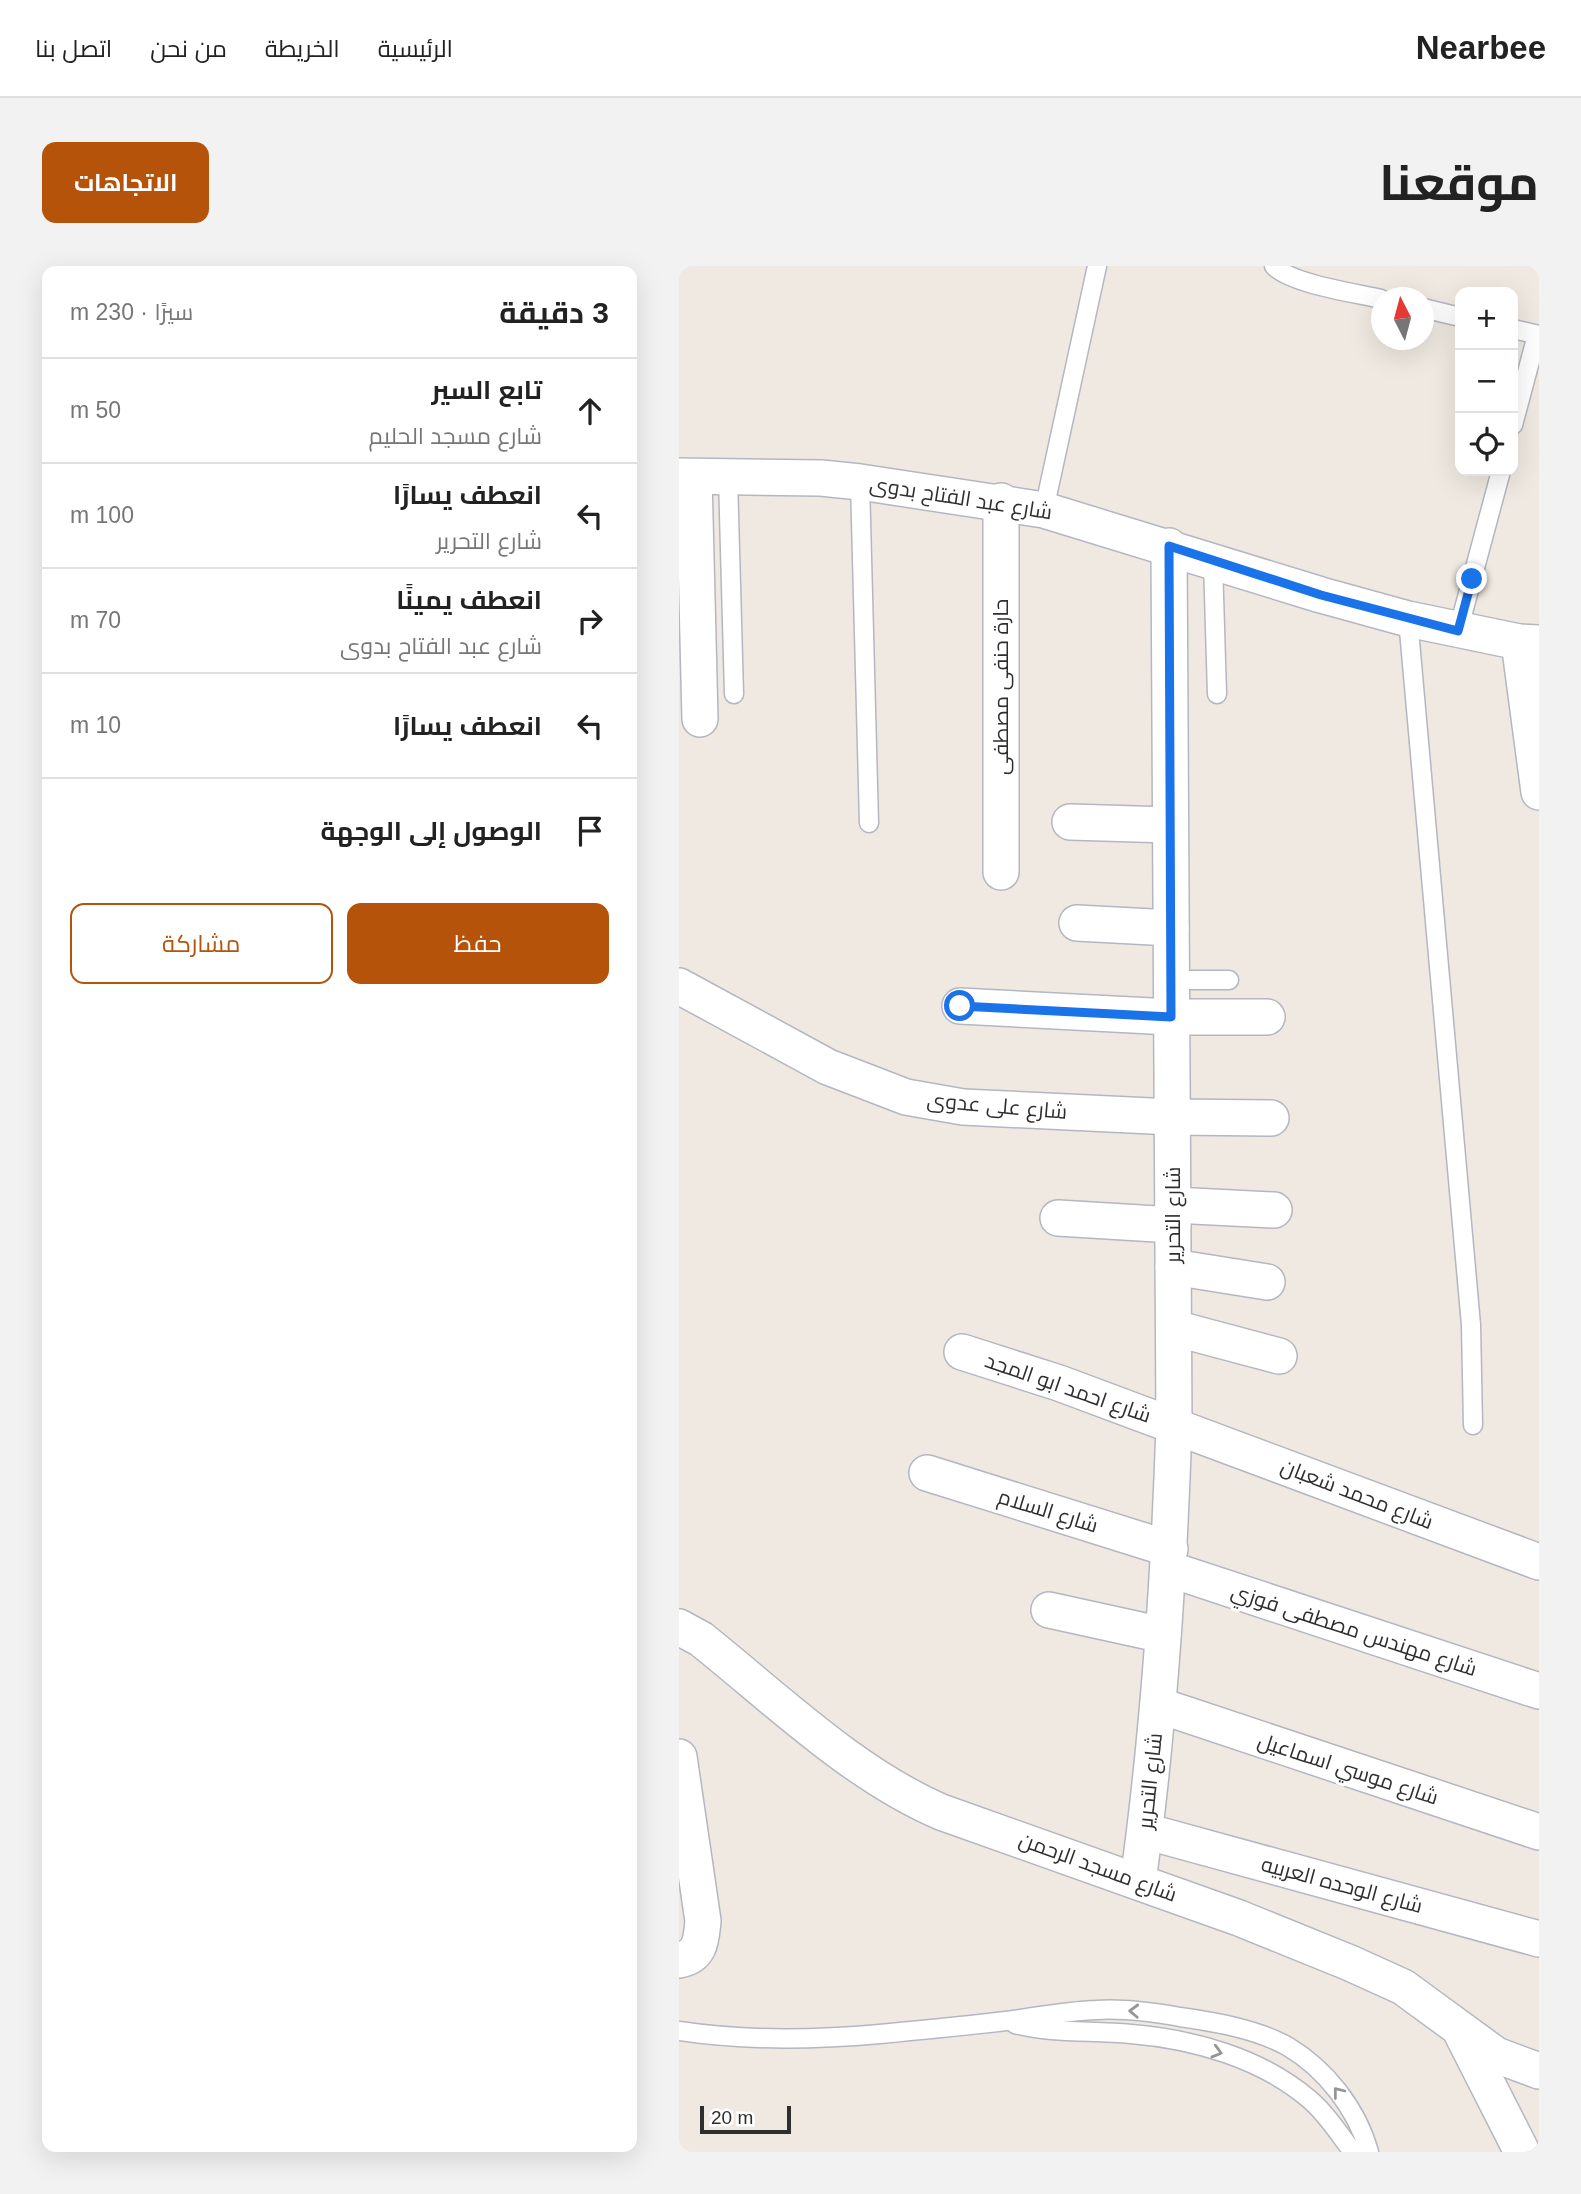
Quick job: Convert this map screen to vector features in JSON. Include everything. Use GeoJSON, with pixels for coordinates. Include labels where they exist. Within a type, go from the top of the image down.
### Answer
{"type":"FeatureCollection","features":[{"type":"Feature","properties":{"kind":"street","name":"شارع عبد الفتاح بدوى"},"geometry":{"type":"LineString","coordinates":[[687,476],[821,478],[1001,501],[1044,510],[1169,546],[1213,562],[1408,619],[1458,631],[1529,642],[1539,792]]}},
{"type":"Feature","properties":{"kind":"street"},"geometry":{"type":"LineString","coordinates":[[687,476],[700,719]]}},
{"type":"Feature","properties":{"kind":"street","name":"حارة حنفى مصطفى"},"geometry":{"type":"LineString","coordinates":[[1001,501],[1001,872]]}},
{"type":"Feature","properties":{"kind":"street","name":"شارع التحرير"},"geometry":{"type":"LineString","coordinates":[[1138,1881],[1145,1831],[1169,1559],[1174,1425],[1169,546]]}},
{"type":"Feature","properties":{"kind":"street"},"geometry":{"type":"LineString","coordinates":[[1070,822],[1170,825]]}},
{"type":"Feature","properties":{"kind":"street"},"geometry":{"type":"LineString","coordinates":[[1077,923],[1171,928]]}},
{"type":"Feature","properties":{"kind":"street","name":"شارع على عدوى"},"geometry":{"type":"LineString","coordinates":[[679,986],[828,1067],[906,1097],[963,1107],[1172,1117],[1271,1118]]}},
{"type":"Feature","properties":{"kind":"street"},"geometry":{"type":"LineString","coordinates":[[960,1006],[1171,1017],[1267,1017]]}},
{"type":"Feature","properties":{"kind":"street"},"geometry":{"type":"LineString","coordinates":[[1058,1218],[1275,1210]]}},
{"type":"Feature","properties":{"kind":"street"},"geometry":{"type":"LineString","coordinates":[[1173,1267],[1266,1282]]}},
{"type":"Feature","properties":{"kind":"street"},"geometry":{"type":"LineString","coordinates":[[1174,1328],[1279,1356]]}},
{"type":"Feature","properties":{"kind":"street","name":"شارع احمد ابو المجد"},"geometry":{"type":"LineString","coordinates":[[963,1352],[1059,1382],[1174,1425]]}},
{"type":"Feature","properties":{"kind":"street","name":"شارع محمد شعبان"},"geometry":{"type":"LineString","coordinates":[[1174,1425],[1539,1562]]}},
{"type":"Feature","properties":{"kind":"street","name":"شارع السلام"},"geometry":{"type":"LineString","coordinates":[[926,1473],[1169,1559]]}},
{"type":"Feature","properties":{"kind":"street","name":"شارع مهندس مصطفى فوزي"},"geometry":{"type":"LineString","coordinates":[[1169,1559],[1539,1691]]}},
{"type":"Feature","properties":{"kind":"street"},"geometry":{"type":"LineString","coordinates":[[1049,1610],[1163,1635]]}},
{"type":"Feature","properties":{"kind":"street","name":"شارع مسجد الرحمن"},"geometry":{"type":"LineString","coordinates":[[679,1627],[701,1639],[865,1770],[908,1797],[941,1812],[1260,1926],[1403,1987],[1496,2055],[1539,2071]]}},
{"type":"Feature","properties":{"kind":"street","name":"شارع موسي اسماعيل"},"geometry":{"type":"LineString","coordinates":[[1157,1705],[1539,1832]]}},
{"type":"Feature","properties":{"kind":"street"},"geometry":{"type":"LineString","coordinates":[[679,1757],[683,1814],[703,1921],[701,1946],[692,1956],[679,1960]]}},
{"type":"Feature","properties":{"kind":"street","name":"شارع الوحده العربيه"},"geometry":{"type":"LineString","coordinates":[[1145,1831],[1539,1939]]}},
{"type":"Feature","properties":{"kind":"street"},"geometry":{"type":"LineString","coordinates":[[1460,2029],[1522,2152]]}},
{"type":"Feature","properties":{"kind":"lane"},"geometry":{"type":"LineString","coordinates":[[1044,510],[1097,266]]}},
{"type":"Feature","properties":{"kind":"lane"},"geometry":{"type":"LineString","coordinates":[[1275,266],[1280,272],[1296,279],[1371,297]]}},
{"type":"Feature","properties":{"kind":"lane"},"geometry":{"type":"LineString","coordinates":[[1434,311],[1455,316]]}},
{"type":"Feature","properties":{"kind":"lane"},"geometry":{"type":"LineString","coordinates":[[1516,413],[1538,335],[1518,330]]}},
{"type":"Feature","properties":{"kind":"lane"},"geometry":{"type":"LineString","coordinates":[[1458,631],[1500,476]]}},
{"type":"Feature","properties":{"kind":"lane"},"geometry":{"type":"LineString","coordinates":[[729,477],[734,694]]}},
{"type":"Feature","properties":{"kind":"lane"},"geometry":{"type":"LineString","coordinates":[[860,482],[869,823]]}},
{"type":"Feature","properties":{"kind":"lane"},"geometry":{"type":"LineString","coordinates":[[1213,562],[1217,694]]}},
{"type":"Feature","properties":{"kind":"lane"},"geometry":{"type":"LineString","coordinates":[[1408,619],[1471,1325],[1473,1425]]}},
{"type":"Feature","properties":{"kind":"lane"},"geometry":{"type":"LineString","coordinates":[[1171,980],[1230,980]]}},
{"type":"Feature","properties":{"kind":"lane"},"geometry":{"type":"LineString","coordinates":[[679,2031],[782,2039],[877,2034],[1097,2010],[1145,2011],[1200,2020],[1245,2030],[1286,2046],[1322,2072],[1362,2127],[1370,2152]]}},
{"type":"Feature","properties":{"kind":"lane"},"geometry":{"type":"LineString","coordinates":[[1005,2021],[1032,2028],[1133,2034],[1177,2041],[1254,2063],[1311,2100],[1353,2152]]}},
{"type":"Feature","properties":{"kind":"route"},"geometry":{"type":"LineString","coordinates":[[960,1006],[1171,1017],[1169,546],[1321,595],[1458,631],[1472,579]]}}]}
